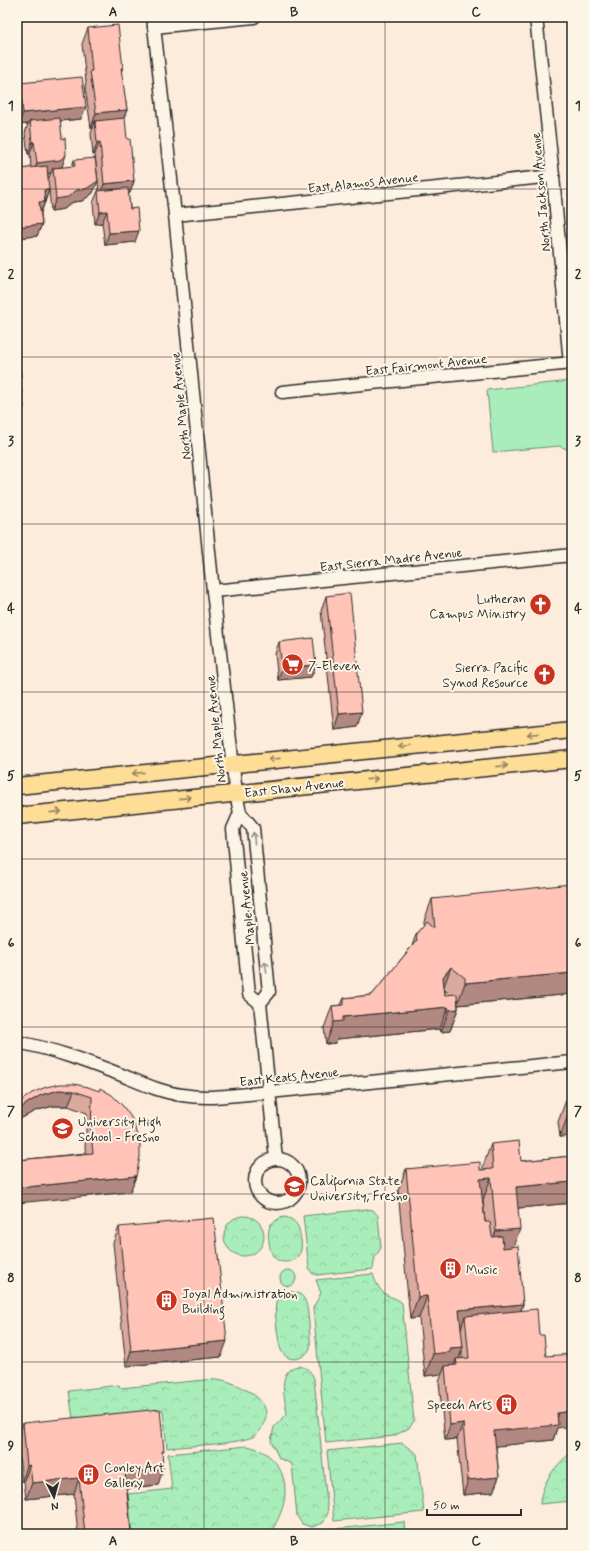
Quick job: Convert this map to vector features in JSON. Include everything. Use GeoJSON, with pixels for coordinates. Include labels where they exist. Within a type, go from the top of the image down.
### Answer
{"type":"FeatureCollection","features":[{"type":"Feature","properties":{"kind":"main road"},"geometry":{"type":"LineString","coordinates":[[17,786],[572,730]]}},
{"type":"Feature","properties":{"kind":"main road","name":"East Shaw Avenue"},"geometry":{"type":"LineString","coordinates":[[17,816],[572,759]]}},
{"type":"Feature","properties":{"kind":"street"},"geometry":{"type":"LineString","coordinates":[[154,22],[254,17]]}},
{"type":"Feature","properties":{"kind":"street","name":"North Jackson Avenue"},"geometry":{"type":"LineString","coordinates":[[536,17],[571,364]]}},
{"type":"Feature","properties":{"kind":"street","name":"North Maple Avenue"},"geometry":{"type":"LineString","coordinates":[[154,22],[213,591],[236,793]]}},
{"type":"Feature","properties":{"kind":"street","name":"East Alamos Avenue"},"geometry":{"type":"LineString","coordinates":[[175,215],[553,176]]}},
{"type":"Feature","properties":{"kind":"street","name":"East Fairmont Avenue"},"geometry":{"type":"LineString","coordinates":[[282,392],[571,364]]}},
{"type":"Feature","properties":{"kind":"street","name":"East Sierra Madre Avenue"},"geometry":{"type":"LineString","coordinates":[[213,591],[572,555]]}},
{"type":"Feature","properties":{"kind":"street","name":"Maple Avenue"},"geometry":{"type":"LineString","coordinates":[[236,793],[240,813],[253,828],[269,992],[260,1003],[250,994],[248,980],[233,829],[240,813]]}},
{"type":"Feature","properties":{"kind":"street"},"geometry":{"type":"LineString","coordinates":[[260,1003],[276,1159]]}},
{"type":"Feature","properties":{"kind":"street","name":"East Keats Avenue"},"geometry":{"type":"LineString","coordinates":[[17,1042],[62,1052],[160,1090],[181,1095],[210,1098],[572,1062]]}},
{"type":"Feature","properties":{"kind":"green space"},"geometry":{"type":"Polygon","coordinates":[[[570,381],[572,404],[572,451],[559,446],[493,452],[487,390],[570,381]]]}},
{"type":"Feature","properties":{"kind":"green space"},"geometry":{"type":"Polygon","coordinates":[[[367,1209],[373,1210],[378,1216],[381,1248],[375,1257],[373,1269],[317,1275],[312,1273],[309,1268],[303,1216],[367,1209]]]}},
{"type":"Feature","properties":{"kind":"green space"},"geometry":{"type":"Polygon","coordinates":[[[240,1216],[248,1216],[255,1219],[261,1225],[264,1236],[261,1247],[255,1253],[248,1256],[240,1256],[233,1253],[227,1247],[224,1240],[224,1232],[227,1225],[233,1219],[240,1216]]]}},
{"type":"Feature","properties":{"kind":"green space"},"geometry":{"type":"Polygon","coordinates":[[[285,1217],[291,1219],[297,1225],[301,1240],[301,1250],[297,1257],[293,1260],[285,1262],[277,1260],[274,1257],[270,1248],[268,1235],[271,1224],[280,1218],[285,1217]]]}},
{"type":"Feature","properties":{"kind":"green space"},"geometry":{"type":"Polygon","coordinates":[[[288,1270],[294,1272],[296,1278],[294,1284],[288,1286],[282,1284],[280,1278],[282,1272],[288,1270]]]}},
{"type":"Feature","properties":{"kind":"green space"},"geometry":{"type":"Polygon","coordinates":[[[373,1274],[383,1292],[402,1303],[414,1421],[409,1428],[394,1436],[326,1443],[313,1308],[321,1293],[316,1280],[373,1274]]]}},
{"type":"Feature","properties":{"kind":"green space"},"geometry":{"type":"Polygon","coordinates":[[[287,1292],[294,1292],[303,1297],[308,1311],[310,1348],[308,1352],[296,1359],[287,1357],[281,1350],[278,1334],[276,1303],[280,1296],[287,1292]]]}},
{"type":"Feature","properties":{"kind":"green space"},"geometry":{"type":"Polygon","coordinates":[[[298,1366],[304,1367],[308,1370],[314,1379],[328,1513],[323,1523],[312,1527],[302,1524],[297,1516],[292,1464],[279,1458],[271,1441],[274,1427],[287,1414],[284,1379],[291,1369],[298,1366]]]}},
{"type":"Feature","properties":{"kind":"green space"},"geometry":{"type":"Polygon","coordinates":[[[216,1379],[238,1385],[260,1400],[264,1406],[266,1416],[265,1421],[256,1435],[240,1441],[227,1443],[167,1448],[163,1410],[73,1419],[69,1391],[119,1385],[120,1388],[216,1379]]]}},
{"type":"Feature","properties":{"kind":"green space"},"geometry":{"type":"Polygon","coordinates":[[[402,1443],[417,1454],[424,1512],[334,1521],[327,1451],[402,1443]]]}},
{"type":"Feature","properties":{"kind":"green space"},"geometry":{"type":"Polygon","coordinates":[[[247,1446],[255,1448],[269,1456],[275,1462],[283,1476],[285,1484],[284,1504],[270,1534],[132,1534],[128,1494],[172,1489],[168,1454],[247,1446]]]}},
{"type":"Feature","properties":{"kind":"green space"},"geometry":{"type":"Polygon","coordinates":[[[572,1452],[572,1501],[540,1504],[546,1481],[560,1462],[572,1452]]]}},
{"type":"Feature","properties":{"kind":"green space"},"geometry":{"type":"Polygon","coordinates":[[[404,1522],[405,1534],[336,1534],[335,1529],[404,1522]]]}},
{"type":"Feature","properties":{"kind":"building"},"geometry":{"type":"Polygon","coordinates":[[[118,25],[123,68],[121,68],[127,110],[96,113],[90,71],[92,71],[88,28],[118,25]]]}},
{"type":"Feature","properties":{"kind":"building"},"geometry":{"type":"Polygon","coordinates":[[[82,77],[86,107],[23,113],[20,83],[82,77]]]}},
{"type":"Feature","properties":{"kind":"building"},"geometry":{"type":"Polygon","coordinates":[[[60,118],[62,139],[65,138],[66,155],[60,160],[37,163],[34,142],[32,142],[30,121],[60,118]]]}},
{"type":"Feature","properties":{"kind":"building"},"geometry":{"type":"Polygon","coordinates":[[[125,118],[127,139],[130,139],[134,181],[104,184],[100,142],[97,143],[95,121],[125,118]]]}},
{"type":"Feature","properties":{"kind":"building"},"geometry":{"type":"Polygon","coordinates":[[[95,158],[98,181],[86,189],[77,190],[68,197],[56,199],[53,168],[75,166],[74,160],[95,158]]]}},
{"type":"Feature","properties":{"kind":"building"},"geometry":{"type":"Polygon","coordinates":[[[47,166],[49,190],[44,190],[45,202],[39,202],[42,224],[17,227],[17,193],[22,192],[19,169],[47,166]]]}},
{"type":"Feature","properties":{"kind":"building"},"geometry":{"type":"Polygon","coordinates":[[[128,188],[130,209],[137,208],[139,231],[109,233],[107,211],[100,212],[98,191],[128,188]]]}},
{"type":"Feature","properties":{"kind":"building"},"geometry":{"type":"Polygon","coordinates":[[[17,343],[21,376],[17,377],[17,343]]]}},
{"type":"Feature","properties":{"kind":"building"},"geometry":{"type":"Polygon","coordinates":[[[17,385],[21,385],[24,407],[17,408],[17,385]]]}},
{"type":"Feature","properties":{"kind":"building"},"geometry":{"type":"Polygon","coordinates":[[[350,593],[362,712],[339,714],[326,596],[350,593]]]}},
{"type":"Feature","properties":{"kind":"building"},"geometry":{"type":"Polygon","coordinates":[[[313,638],[316,665],[282,668],[279,642],[313,638]]]}},
{"type":"Feature","properties":{"kind":"building"},"geometry":{"type":"Polygon","coordinates":[[[571,884],[572,973],[465,983],[465,978],[451,967],[443,977],[445,995],[457,994],[458,1009],[449,1010],[448,1007],[343,1017],[343,1021],[334,1022],[332,1006],[344,1005],[344,998],[372,995],[417,940],[416,934],[427,921],[435,928],[432,899],[571,884]]]}},
{"type":"Feature","properties":{"kind":"building"},"geometry":{"type":"Polygon","coordinates":[[[60,1084],[74,1084],[99,1091],[100,1088],[112,1095],[122,1105],[131,1117],[140,1142],[140,1157],[136,1176],[17,1188],[17,1152],[18,1160],[93,1153],[91,1133],[92,1097],[74,1091],[59,1090],[41,1095],[26,1104],[17,1112],[17,1096],[18,1103],[32,1093],[46,1087],[60,1084]]]}},
{"type":"Feature","properties":{"kind":"building"},"geometry":{"type":"Polygon","coordinates":[[[572,1099],[572,1115],[568,1115],[566,1100],[572,1099]]]}},
{"type":"Feature","properties":{"kind":"building","name":"Music"},"geometry":{"type":"Polygon","coordinates":[[[519,1141],[521,1161],[572,1156],[572,1182],[516,1187],[520,1229],[496,1231],[491,1178],[480,1179],[485,1222],[490,1222],[492,1237],[502,1236],[503,1248],[518,1246],[523,1304],[459,1310],[463,1347],[450,1348],[450,1352],[433,1354],[427,1296],[418,1297],[406,1169],[480,1162],[480,1170],[493,1169],[491,1144],[519,1141]]]}},
{"type":"Feature","properties":{"kind":"building","name":"Joyal Administration Building"},"geometry":{"type":"Polygon","coordinates":[[[214,1218],[227,1341],[131,1351],[119,1227],[214,1218]]]}},
{"type":"Feature","properties":{"kind":"building","name":"Speech Arts"},"geometry":{"type":"Polygon","coordinates":[[[537,1309],[539,1335],[544,1335],[546,1356],[572,1354],[572,1411],[557,1413],[558,1425],[494,1431],[499,1477],[468,1480],[463,1423],[450,1425],[445,1366],[457,1365],[456,1359],[469,1358],[465,1316],[537,1309]]]}},
{"type":"Feature","properties":{"kind":"building","name":"Conley Art Gallery"},"geometry":{"type":"Polygon","coordinates":[[[160,1409],[164,1451],[162,1451],[163,1469],[125,1473],[131,1532],[85,1534],[79,1478],[32,1483],[30,1465],[27,1466],[23,1423],[160,1409]]]}},
{"type":"Feature","properties":{"kind":"place","name":"Lutheran Campus Ministry"},"geometry":{"type":"Point","coordinates":[541,605]}},
{"type":"Feature","properties":{"kind":"place","name":"7-Eleven"},"geometry":{"type":"Point","coordinates":[293,665]}},
{"type":"Feature","properties":{"kind":"place","name":"Sierra Pacific Synod Resource"},"geometry":{"type":"Point","coordinates":[544,674]}},
{"type":"Feature","properties":{"kind":"place","name":"University High School - Fresno"},"geometry":{"type":"Point","coordinates":[63,1128]}},
{"type":"Feature","properties":{"kind":"place","name":"California State University, Fresno"},"geometry":{"type":"Point","coordinates":[294,1187]}},
{"type":"Feature","properties":{"kind":"place","name":"Music"},"geometry":{"type":"Point","coordinates":[450,1269]}},
{"type":"Feature","properties":{"kind":"place","name":"Joyal Administration Building"},"geometry":{"type":"Point","coordinates":[167,1300]}},
{"type":"Feature","properties":{"kind":"place","name":"Speech Arts"},"geometry":{"type":"Point","coordinates":[507,1404]}},
{"type":"Feature","properties":{"kind":"place","name":"Conley Art Gallery"},"geometry":{"type":"Point","coordinates":[89,1474]}}]}
